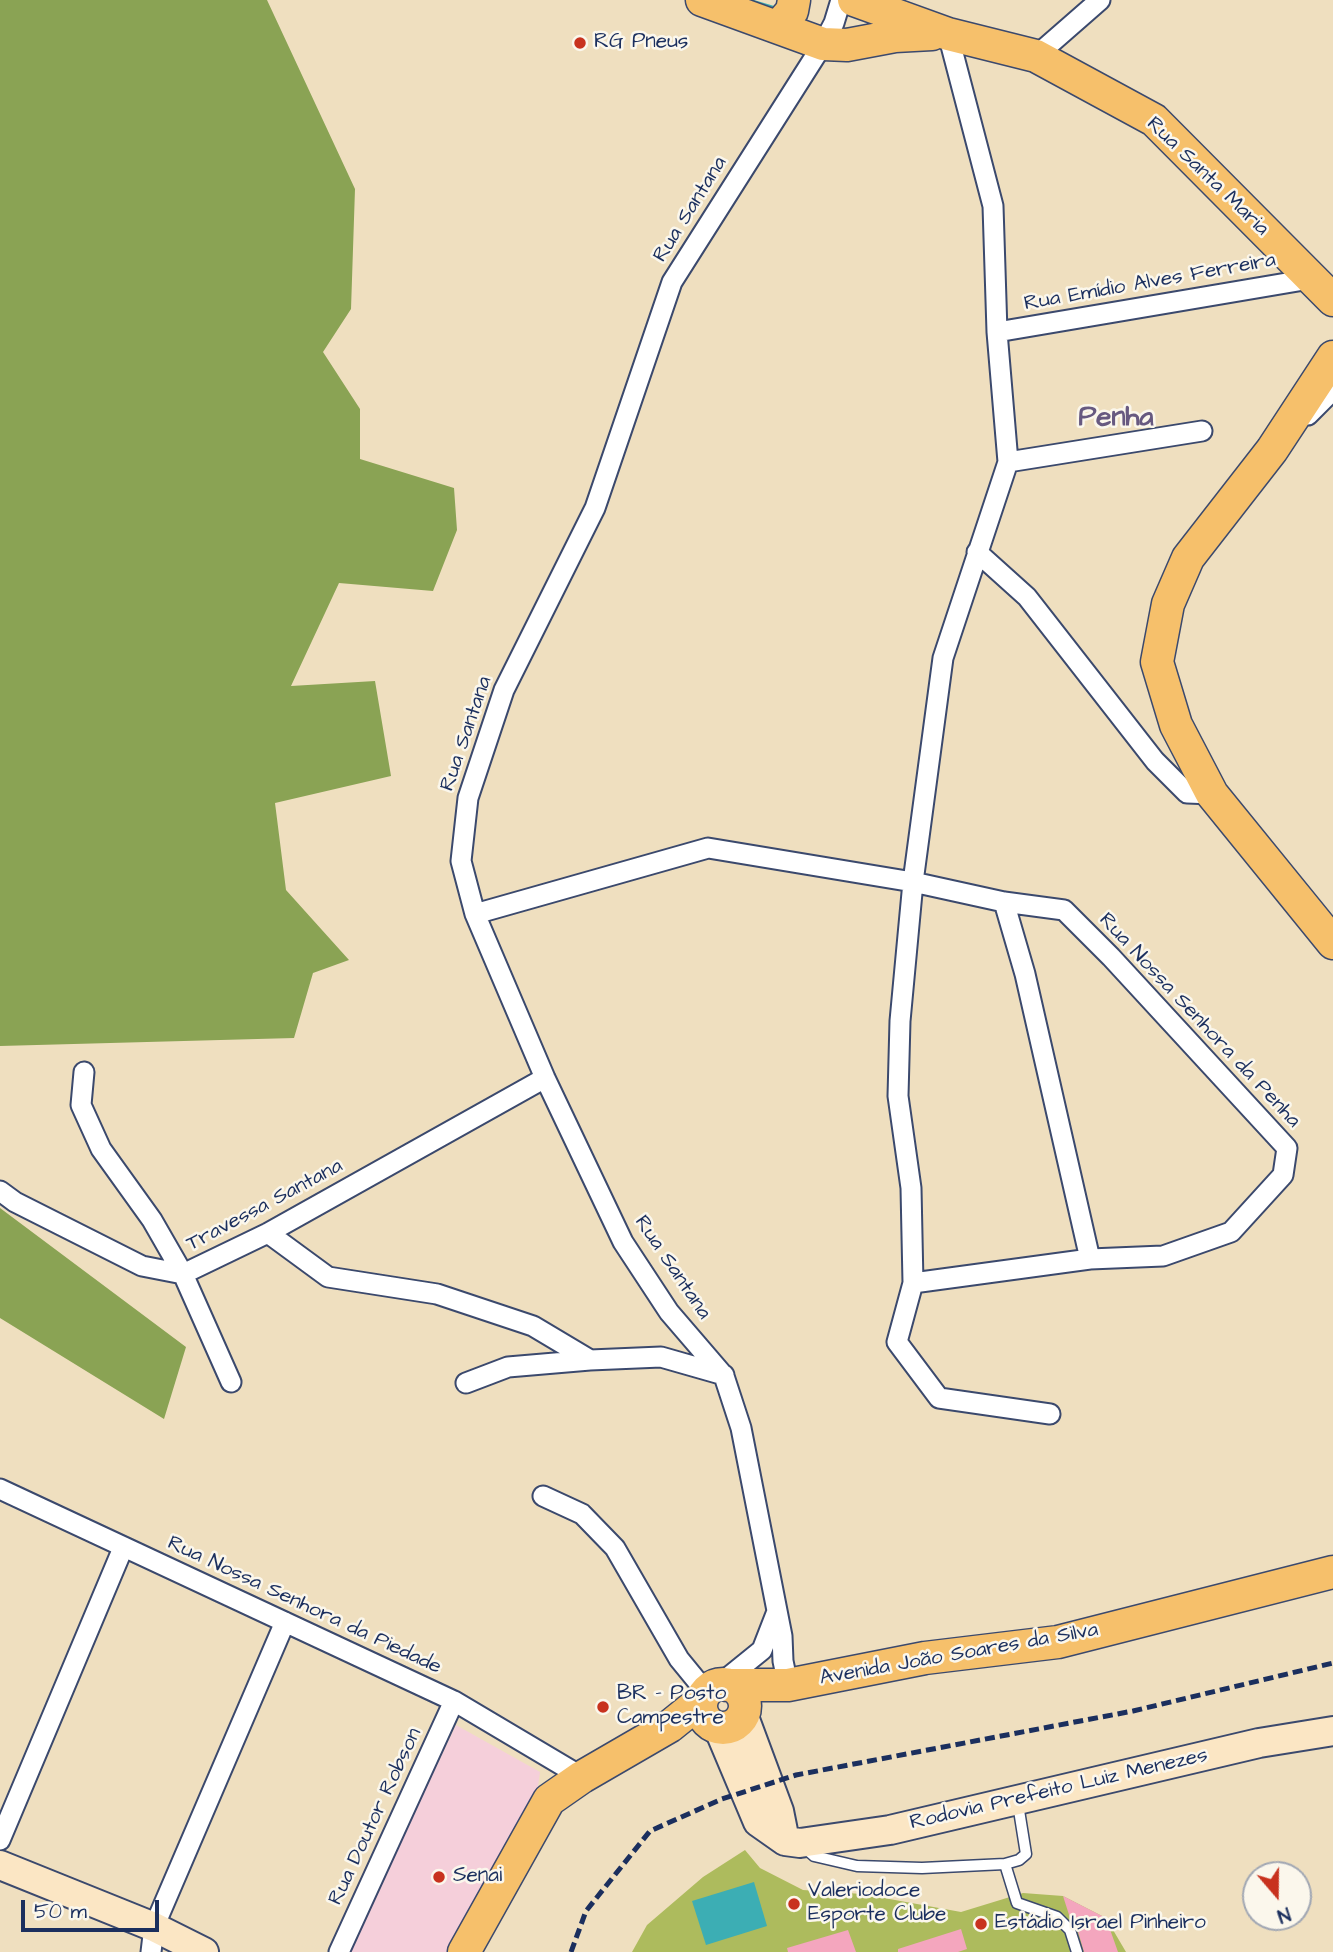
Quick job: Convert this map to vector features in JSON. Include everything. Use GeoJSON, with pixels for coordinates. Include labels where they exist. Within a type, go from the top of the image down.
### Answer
{"type":"FeatureCollection","features":[{"type":"Feature","properties":{"kind":"main road"},"geometry":{"type":"LineString","coordinates":[[702,0],[786,13],[823,44],[847,45],[895,36],[948,34]]}},
{"type":"Feature","properties":{"kind":"main road"},"geometry":{"type":"LineString","coordinates":[[854,0],[948,34]]}},
{"type":"Feature","properties":{"kind":"main road","name":"Rua Santa Maria"},"geometry":{"type":"LineString","coordinates":[[948,34],[1036,56],[1154,120],[1333,300]]}},
{"type":"Feature","properties":{"kind":"main road"},"geometry":{"type":"LineString","coordinates":[[1333,357],[1272,450],[1188,558],[1168,604],[1157,662],[1175,724],[1212,794],[1333,943]]}},
{"type":"Feature","properties":{"kind":"main road","name":"Avenida João Soares da Silva"},"geometry":{"type":"LineString","coordinates":[[582,1777],[670,1726],[721,1704],[788,1685],[925,1658],[1058,1642],[1333,1572]]}},
{"type":"Feature","properties":{"kind":"main road"},"geometry":{"type":"LineString","coordinates":[[721,1704],[758,1822],[792,1842]]}},
{"type":"Feature","properties":{"kind":"main road","name":"Rodovia Prefeito Luiz Menezes"},"geometry":{"type":"LineString","coordinates":[[792,1842],[890,1830],[1259,1743],[1333,1731]]}},
{"type":"Feature","properties":{"kind":"main road"},"geometry":{"type":"LineString","coordinates":[[464,1952],[548,1800],[582,1777]]}},
{"type":"Feature","properties":{"kind":"main road"},"geometry":{"type":"LineString","coordinates":[[0,1865],[152,1939],[204,1952]]}},
{"type":"Feature","properties":{"kind":"street","name":"Rua Santana"},"geometry":{"type":"LineString","coordinates":[[788,1685],[782,1636],[741,1428],[724,1376],[669,1312],[623,1242],[545,1078],[475,914],[461,861],[468,798],[504,690],[594,508],[672,282],[823,44],[834,23],[841,0]]}},
{"type":"Feature","properties":{"kind":"street"},"geometry":{"type":"LineString","coordinates":[[1036,56],[1100,0]]}},
{"type":"Feature","properties":{"kind":"street"},"geometry":{"type":"LineString","coordinates":[[948,34],[993,206],[997,332],[1008,462],[943,658],[913,882],[900,1021],[898,1096],[911,1188],[913,1283],[897,1342],[939,1398],[1050,1414]]}},
{"type":"Feature","properties":{"kind":"street","name":"Rua Emídio Alves Ferreira"},"geometry":{"type":"LineString","coordinates":[[997,332],[1310,279]]}},
{"type":"Feature","properties":{"kind":"street"},"geometry":{"type":"LineString","coordinates":[[1272,450],[1333,390]]}},
{"type":"Feature","properties":{"kind":"street"},"geometry":{"type":"LineString","coordinates":[[1008,462],[1202,431]]}},
{"type":"Feature","properties":{"kind":"street"},"geometry":{"type":"LineString","coordinates":[[978,552],[1027,597],[1155,761],[1187,793],[1212,794]]}},
{"type":"Feature","properties":{"kind":"street","name":"Rua Nossa Senhora da Penha"},"geometry":{"type":"LineString","coordinates":[[475,914],[708,848],[913,882],[1004,902],[1064,911],[1111,957],[1287,1149],[1283,1175],[1231,1232],[1163,1256],[1090,1259],[913,1283]]}},
{"type":"Feature","properties":{"kind":"street"},"geometry":{"type":"LineString","coordinates":[[1004,902],[1025,974],[1090,1259]]}},
{"type":"Feature","properties":{"kind":"street"},"geometry":{"type":"LineString","coordinates":[[83,1072],[81,1105],[102,1149],[152,1220],[183,1274],[231,1382]]}},
{"type":"Feature","properties":{"kind":"street","name":"Travessa Santana"},"geometry":{"type":"LineString","coordinates":[[0,1191],[15,1202],[142,1266],[183,1274],[268,1233],[545,1078]]}},
{"type":"Feature","properties":{"kind":"street"},"geometry":{"type":"LineString","coordinates":[[268,1233],[328,1277],[437,1294],[533,1326],[590,1360]]}},
{"type":"Feature","properties":{"kind":"street"},"geometry":{"type":"LineString","coordinates":[[466,1383],[508,1367],[661,1357],[724,1376]]}},
{"type":"Feature","properties":{"kind":"street","name":"Rua Nossa Senhora da Piedade"},"geometry":{"type":"LineString","coordinates":[[0,1489],[454,1701],[582,1777]]}},
{"type":"Feature","properties":{"kind":"street"},"geometry":{"type":"LineString","coordinates":[[543,1496],[582,1514],[615,1548],[679,1659],[721,1704],[762,1650],[776,1614]]}},
{"type":"Feature","properties":{"kind":"street"},"geometry":{"type":"LineString","coordinates":[[0,1840],[124,1548]]}},
{"type":"Feature","properties":{"kind":"street"},"geometry":{"type":"LineString","coordinates":[[152,1939],[285,1622]]}},
{"type":"Feature","properties":{"kind":"street","name":"Rua Doutor Robson"},"geometry":{"type":"LineString","coordinates":[[339,1952],[454,1701]]}},
{"type":"Feature","properties":{"kind":"lane"},"geometry":{"type":"LineString","coordinates":[[792,1842],[814,1856],[858,1866],[922,1868],[1005,1864],[1019,1860],[1026,1854],[1017,1800]]}},
{"type":"Feature","properties":{"kind":"lane"},"geometry":{"type":"LineString","coordinates":[[1005,1864],[1017,1903],[1057,1917],[1070,1930],[1077,1952]]}},
{"type":"Feature","properties":{"kind":"shaded area","name":"Senai"},"geometry":{"type":"Polygon","coordinates":[[[456,1725],[540,1772],[536,1801],[451,1952],[348,1952],[456,1725]]]}},
{"type":"Feature","properties":{"kind":"green space"},"geometry":{"type":"Polygon","coordinates":[[[0,0],[267,0],[355,189],[351,309],[323,352],[360,409],[360,459],[454,488],[457,530],[433,591],[339,583],[291,686],[375,681],[391,776],[275,803],[286,890],[349,960],[313,973],[294,1038],[0,1046],[0,0]]]}},
{"type":"Feature","properties":{"kind":"green space"},"geometry":{"type":"Polygon","coordinates":[[[0,1208],[186,1347],[164,1419],[0,1318],[0,1208]]]}},
{"type":"Feature","properties":{"kind":"green space","name":"Valeriodoce Esporte Clube"},"geometry":{"type":"Polygon","coordinates":[[[745,1850],[760,1868],[803,1890],[862,1894],[961,1912],[1023,1893],[1063,1896],[1106,1918],[1126,1952],[632,1952],[647,1925],[703,1877],[745,1850]]]}},
{"type":"Feature","properties":{"kind":"water"},"geometry":{"type":"Polygon","coordinates":[[[754,1882],[767,1926],[706,1945],[692,1901],[754,1882]]]}},
{"type":"Feature","properties":{"kind":"building"},"geometry":{"type":"Polygon","coordinates":[[[1063,1896],[1106,1918],[1118,1952],[1084,1952],[1063,1896]]]}},
{"type":"Feature","properties":{"kind":"building"},"geometry":{"type":"Polygon","coordinates":[[[961,1929],[967,1949],[958,1952],[898,1952],[898,1949],[961,1929]]]}},
{"type":"Feature","properties":{"kind":"building"},"geometry":{"type":"Polygon","coordinates":[[[848,1930],[856,1952],[788,1952],[787,1948],[848,1930]]]}},
{"type":"Feature","properties":{"kind":"waterway"},"geometry":{"type":"LineString","coordinates":[[752,2],[775,9]]}},
{"type":"Feature","properties":{"kind":"railway"},"geometry":{"type":"LineString","coordinates":[[571,1952],[586,1911],[650,1831],[722,1799],[796,1775],[1133,1711],[1333,1663]]}},
{"type":"Feature","properties":{"kind":"place","name":"RG Pneus"},"geometry":{"type":"Point","coordinates":[580,43]}},
{"type":"Feature","properties":{"kind":"place","name":"BR - Posto Campestre"},"geometry":{"type":"Point","coordinates":[603,1707]}},
{"type":"Feature","properties":{"kind":"place","name":"Senai"},"geometry":{"type":"Point","coordinates":[439,1877]}},
{"type":"Feature","properties":{"kind":"place","name":"Valeriodoce Esporte Clube"},"geometry":{"type":"Point","coordinates":[794,1904]}},
{"type":"Feature","properties":{"kind":"place","name":"Estádio Israel Pinheiro"},"geometry":{"type":"Point","coordinates":[981,1924]}},
{"type":"Feature","properties":{"kind":"district","name":"Penha"},"geometry":{"type":"Point","coordinates":[1116,419]}}]}
